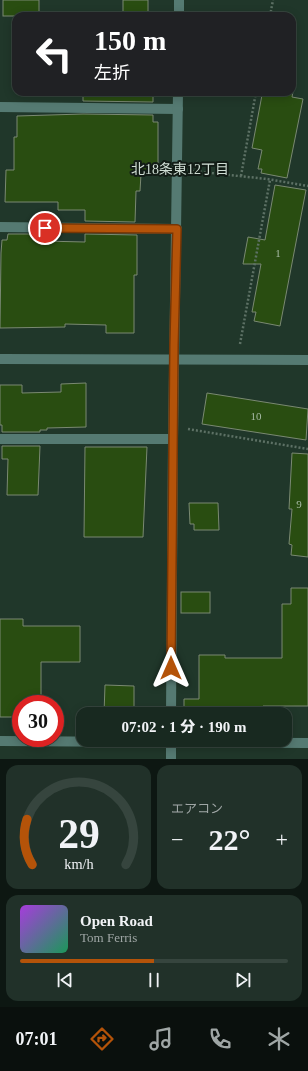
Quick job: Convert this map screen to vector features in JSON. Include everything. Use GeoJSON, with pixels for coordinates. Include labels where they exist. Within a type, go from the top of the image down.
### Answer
{"type":"FeatureCollection","features":[{"type":"Feature","properties":{"kind":"street"},"geometry":{"type":"LineString","coordinates":[[179,0],[179,12]]}},
{"type":"Feature","properties":{"kind":"street"},"geometry":{"type":"LineString","coordinates":[[171,707],[178,96]]}},
{"type":"Feature","properties":{"kind":"street"},"geometry":{"type":"LineString","coordinates":[[0,107],[178,109]]}},
{"type":"Feature","properties":{"kind":"street"},"geometry":{"type":"LineString","coordinates":[[0,227],[177,229]]}},
{"type":"Feature","properties":{"kind":"street"},"geometry":{"type":"LineString","coordinates":[[0,359],[308,360]]}},
{"type":"Feature","properties":{"kind":"street"},"geometry":{"type":"LineString","coordinates":[[0,439],[173,439]]}},
{"type":"Feature","properties":{"kind":"street"},"geometry":{"type":"LineString","coordinates":[[0,742],[76,742]]}},
{"type":"Feature","properties":{"kind":"street"},"geometry":{"type":"LineString","coordinates":[[292,743],[308,743]]}},
{"type":"Feature","properties":{"kind":"street"},"geometry":{"type":"LineString","coordinates":[[171,747],[171,759]]}},
{"type":"Feature","properties":{"kind":"path"},"geometry":{"type":"LineString","coordinates":[[271,12],[273,0]]}},
{"type":"Feature","properties":{"kind":"path"},"geometry":{"type":"LineString","coordinates":[[241,176],[255,96]]}},
{"type":"Feature","properties":{"kind":"path"},"geometry":{"type":"LineString","coordinates":[[187,170],[308,186]]}},
{"type":"Feature","properties":{"kind":"path"},"geometry":{"type":"LineString","coordinates":[[240,344],[270,180]]}},
{"type":"Feature","properties":{"kind":"path"},"geometry":{"type":"LineString","coordinates":[[185,428],[308,449]]}},
{"type":"Feature","properties":{"kind":"building"},"geometry":{"type":"Polygon","coordinates":[[[3,0],[39,0],[39,12],[12,12],[12,16],[3,16],[3,0]]]}},
{"type":"Feature","properties":{"kind":"building"},"geometry":{"type":"Polygon","coordinates":[[[123,0],[148,0],[148,12],[123,12],[123,0]]]}},
{"type":"Feature","properties":{"kind":"building"},"geometry":{"type":"Polygon","coordinates":[[[83,96],[153,96],[153,102],[83,101],[83,96]]]}},
{"type":"Feature","properties":{"kind":"building"},"geometry":{"type":"Polygon","coordinates":[[[262,96],[292,96],[303,99],[287,178],[261,173],[262,169],[258,169],[262,150],[252,148],[262,96]]]}},
{"type":"Feature","properties":{"kind":"building"},"geometry":{"type":"Polygon","coordinates":[[[83,114],[153,115],[153,122],[158,122],[158,174],[141,174],[140,191],[136,191],[135,222],[85,221],[85,210],[58,210],[58,202],[5,202],[6,170],[14,170],[14,137],[17,137],[17,116],[83,114]]]}},
{"type":"Feature","properties":{"kind":"building"},"geometry":{"type":"Polygon","coordinates":[[[275,185],[306,190],[280,326],[254,321],[256,312],[252,312],[261,264],[243,264],[248,237],[265,240],[275,185]]]}},
{"type":"Feature","properties":{"kind":"building"},"geometry":{"type":"Polygon","coordinates":[[[8,234],[42,234],[42,241],[85,242],[85,234],[137,235],[137,275],[134,275],[134,333],[106,333],[106,325],[65,324],[65,327],[0,328],[2,240],[7,240],[8,234]]]}},
{"type":"Feature","properties":{"kind":"building"},"geometry":{"type":"Polygon","coordinates":[[[86,383],[86,427],[47,428],[47,430],[40,430],[40,432],[2,432],[2,425],[0,425],[0,385],[22,385],[22,393],[61,392],[61,384],[86,383]]]}},
{"type":"Feature","properties":{"kind":"building"},"geometry":{"type":"Polygon","coordinates":[[[207,393],[308,409],[306,440],[202,424],[207,393]]]}},
{"type":"Feature","properties":{"kind":"building"},"geometry":{"type":"Polygon","coordinates":[[[2,446],[40,446],[38,495],[7,495],[8,459],[2,459],[2,446]]]}},
{"type":"Feature","properties":{"kind":"building"},"geometry":{"type":"Polygon","coordinates":[[[85,447],[147,447],[143,537],[84,537],[85,447]]]}},
{"type":"Feature","properties":{"kind":"building"},"geometry":{"type":"Polygon","coordinates":[[[292,453],[308,454],[308,557],[291,555],[292,545],[289,544],[292,509],[289,509],[292,453]]]}},
{"type":"Feature","properties":{"kind":"building"},"geometry":{"type":"Polygon","coordinates":[[[189,503],[218,503],[219,530],[194,530],[194,524],[190,524],[189,503]]]}},
{"type":"Feature","properties":{"kind":"building"},"geometry":{"type":"Polygon","coordinates":[[[291,588],[308,588],[308,706],[184,707],[184,699],[199,699],[199,655],[225,655],[225,658],[282,658],[282,604],[291,604],[291,588]]]}},
{"type":"Feature","properties":{"kind":"building"},"geometry":{"type":"Polygon","coordinates":[[[181,592],[210,592],[210,613],[181,613],[181,592]]]}},
{"type":"Feature","properties":{"kind":"building"},"geometry":{"type":"Polygon","coordinates":[[[0,619],[23,619],[23,626],[80,626],[80,662],[41,662],[41,695],[12,695],[12,717],[0,717],[0,619]]]}},
{"type":"Feature","properties":{"kind":"building"},"geometry":{"type":"Polygon","coordinates":[[[105,685],[134,686],[134,707],[104,707],[105,685]]]}},
{"type":"Feature","properties":{"kind":"district","name":"北18条東12丁目"},"geometry":{"type":"Point","coordinates":[180,169]}},
{"type":"Feature","properties":{"kind":"route"},"geometry":{"type":"LineString","coordinates":[[45,228],[177,229],[174,346],[171,668]]}}]}
